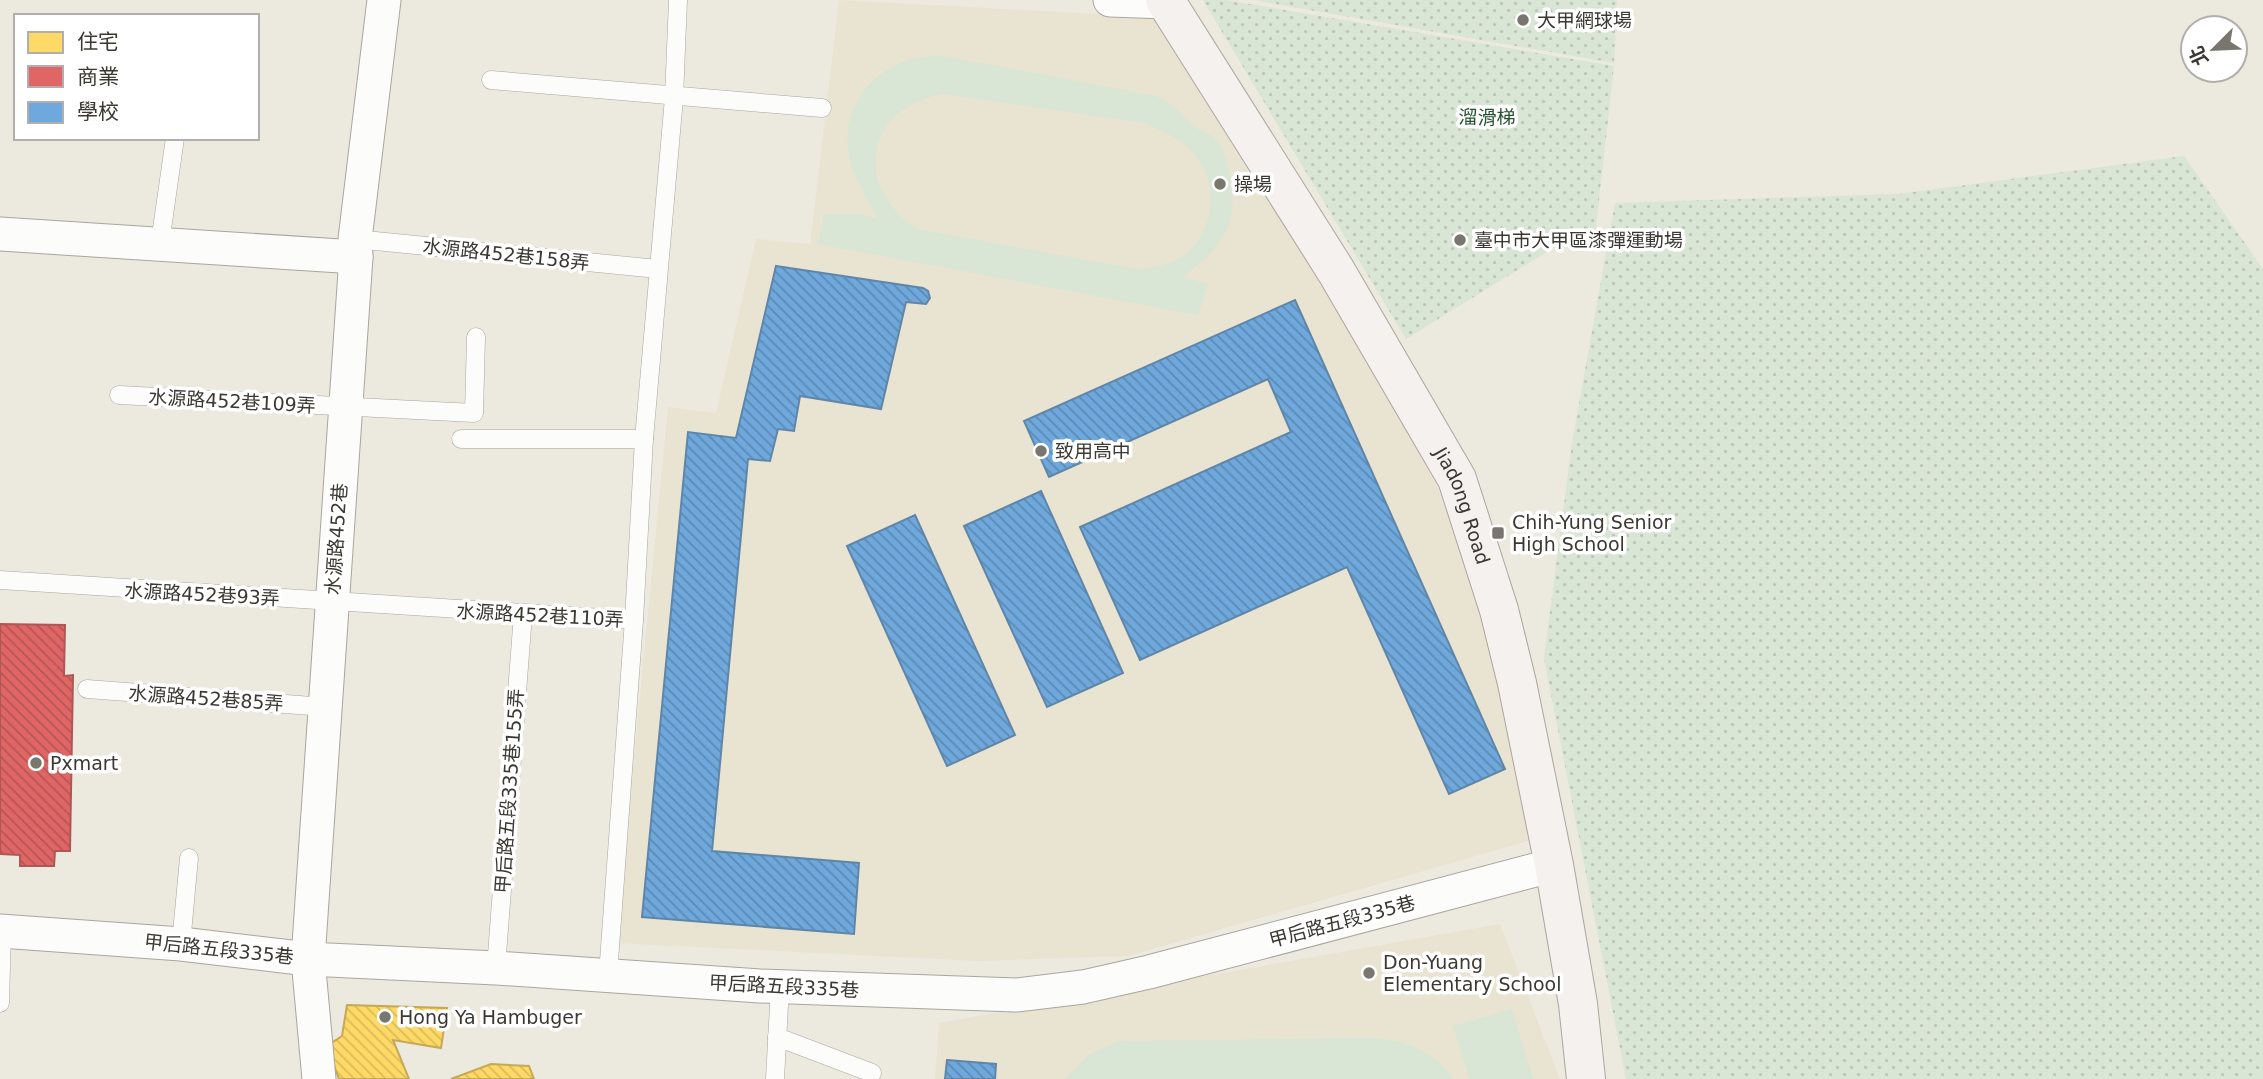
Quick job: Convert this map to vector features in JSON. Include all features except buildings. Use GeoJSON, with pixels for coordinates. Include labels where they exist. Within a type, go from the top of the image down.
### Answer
{"type":"FeatureCollection","features":[{"type":"Feature","properties":{"kind":"street","name":"水源路452巷"},"geometry":{"type":"LineString","coordinates":[[319,1079],[308,959],[356,248],[383,0]]}},
{"type":"Feature","properties":{"kind":"street"},"geometry":{"type":"LineString","coordinates":[[1110,0],[1166,1]]}},
{"type":"Feature","properties":{"kind":"street","name":"Jiadong Road"},"geometry":{"type":"LineString","coordinates":[[1166,1],[1336,271],[1457,479],[1499,610],[1554,864],[1578,1004],[1586,1079]]}},
{"type":"Feature","properties":{"kind":"street"},"geometry":{"type":"LineString","coordinates":[[0,234],[160,243],[356,248]]}},
{"type":"Feature","properties":{"kind":"street","name":"甲后路五段335巷"},"geometry":{"type":"LineString","coordinates":[[1,931],[181,944],[308,959],[496,968],[780,987],[1016,995],[1083,987],[1554,864]]}},
{"type":"Feature","properties":{"kind":"lane"},"geometry":{"type":"LineString","coordinates":[[461,439],[645,439],[674,98],[678,0]]}},
{"type":"Feature","properties":{"kind":"lane"},"geometry":{"type":"LineString","coordinates":[[491,80],[674,98],[822,108]]}},
{"type":"Feature","properties":{"kind":"lane"},"geometry":{"type":"LineString","coordinates":[[160,243],[175,140]]}},
{"type":"Feature","properties":{"kind":"lane","name":"水源路452巷158弄"},"geometry":{"type":"LineString","coordinates":[[356,248],[658,269]]}},
{"type":"Feature","properties":{"kind":"lane","name":"水源路452巷109弄"},"geometry":{"type":"LineString","coordinates":[[119,395],[474,413],[476,337]]}},
{"type":"Feature","properties":{"kind":"lane","name":"水源路452巷110弄"},"geometry":{"type":"LineString","coordinates":[[332,602],[634,620],[645,439]]}},
{"type":"Feature","properties":{"kind":"lane","name":"水源路452巷93弄"},"geometry":{"type":"LineString","coordinates":[[0,580],[73,587],[332,602]]}},
{"type":"Feature","properties":{"kind":"lane","name":"甲后路五段335巷155弄"},"geometry":{"type":"LineString","coordinates":[[496,968],[523,614]]}},
{"type":"Feature","properties":{"kind":"lane"},"geometry":{"type":"LineString","coordinates":[[608,975],[634,620]]}},
{"type":"Feature","properties":{"kind":"lane","name":"水源路452巷85弄"},"geometry":{"type":"LineString","coordinates":[[87,689],[325,707]]}},
{"type":"Feature","properties":{"kind":"lane"},"geometry":{"type":"LineString","coordinates":[[181,944],[189,858]]}},
{"type":"Feature","properties":{"kind":"lane"},"geometry":{"type":"LineString","coordinates":[[0,1003],[1,931]]}},
{"type":"Feature","properties":{"kind":"lane"},"geometry":{"type":"LineString","coordinates":[[775,1079],[780,987]]}},
{"type":"Feature","properties":{"kind":"lane"},"geometry":{"type":"LineString","coordinates":[[777,1037],[872,1073]]}},
{"type":"Feature","properties":{"kind":"shaded area","name":"致用高中"},"geometry":{"type":"Polygon","coordinates":[[[839,0],[1155,17],[1355,335],[1438,488],[1488,631],[1531,840],[1128,956],[978,961],[616,943],[668,407],[716,413],[756,239],[810,244],[839,0]]]}},
{"type":"Feature","properties":{"kind":"shaded area","name":"Don-Yuang Elementary School"},"geometry":{"type":"Polygon","coordinates":[[[1500,924],[1560,1079],[935,1079],[939,1023],[1500,924]]]}},
{"type":"Feature","properties":{"kind":"green space","name":"溜滑梯"},"geometry":{"type":"Polygon","coordinates":[[[1203,0],[1226,0],[1614,66],[1594,245],[1579,232],[1406,339],[1203,0]]]}},
{"type":"Feature","properties":{"kind":"green space"},"geometry":{"type":"Polygon","coordinates":[[[1253,0],[1617,0],[1614,63],[1253,0]]]}},
{"type":"Feature","properties":{"kind":"green space","name":"操場"},"geometry":{"type":"Polygon","coordinates":[[[944,56],[1156,96],[1176,109],[1196,128],[1213,137],[1222,148],[1227,162],[1232,205],[1226,232],[1218,244],[1183,277],[1208,284],[1198,315],[818,244],[824,214],[859,214],[878,219],[852,167],[848,129],[853,110],[874,80],[906,61],[944,56]],[[943,94],[917,102],[897,115],[883,131],[876,150],[876,171],[883,191],[896,211],[917,229],[1136,269],[1152,267],[1178,259],[1190,250],[1205,227],[1211,199],[1205,171],[1193,152],[1174,137],[1144,123],[943,94]]]}},
{"type":"Feature","properties":{"kind":"green space"},"geometry":{"type":"Polygon","coordinates":[[[2184,156],[2263,269],[2263,1079],[1626,1079],[1544,658],[1572,443],[1615,203],[1898,194],[2184,156]]]}},
{"type":"Feature","properties":{"kind":"green space"},"geometry":{"type":"Polygon","coordinates":[[[1512,1009],[1533,1079],[1469,1079],[1453,1026],[1512,1009]]]}},
{"type":"Feature","properties":{"kind":"green space"},"geometry":{"type":"Polygon","coordinates":[[[1373,1038],[1408,1044],[1428,1054],[1453,1079],[1065,1079],[1088,1055],[1119,1041],[1373,1038]]]}},
{"type":"Feature","properties":{"kind":"place","name":"大甲網球場"},"geometry":{"type":"Point","coordinates":[1523,20]}},
{"type":"Feature","properties":{"kind":"place","name":"操場"},"geometry":{"type":"Point","coordinates":[1220,184]}},
{"type":"Feature","properties":{"kind":"place","name":"臺中市大甲區漆彈運動場"},"geometry":{"type":"Point","coordinates":[1460,240]}},
{"type":"Feature","properties":{"kind":"place","name":"致用高中"},"geometry":{"type":"Point","coordinates":[1041,451]}},
{"type":"Feature","properties":{"kind":"place","name":"Chih-Yung Senior High School"},"geometry":{"type":"Point","coordinates":[1498,533]}},
{"type":"Feature","properties":{"kind":"place","name":"Pxmart"},"geometry":{"type":"Point","coordinates":[36,763]}},
{"type":"Feature","properties":{"kind":"place","name":"Don-Yuang Elementary School"},"geometry":{"type":"Point","coordinates":[1369,973]}},
{"type":"Feature","properties":{"kind":"place","name":"Hong Ya Hambuger"},"geometry":{"type":"Point","coordinates":[385,1017]}}]}
